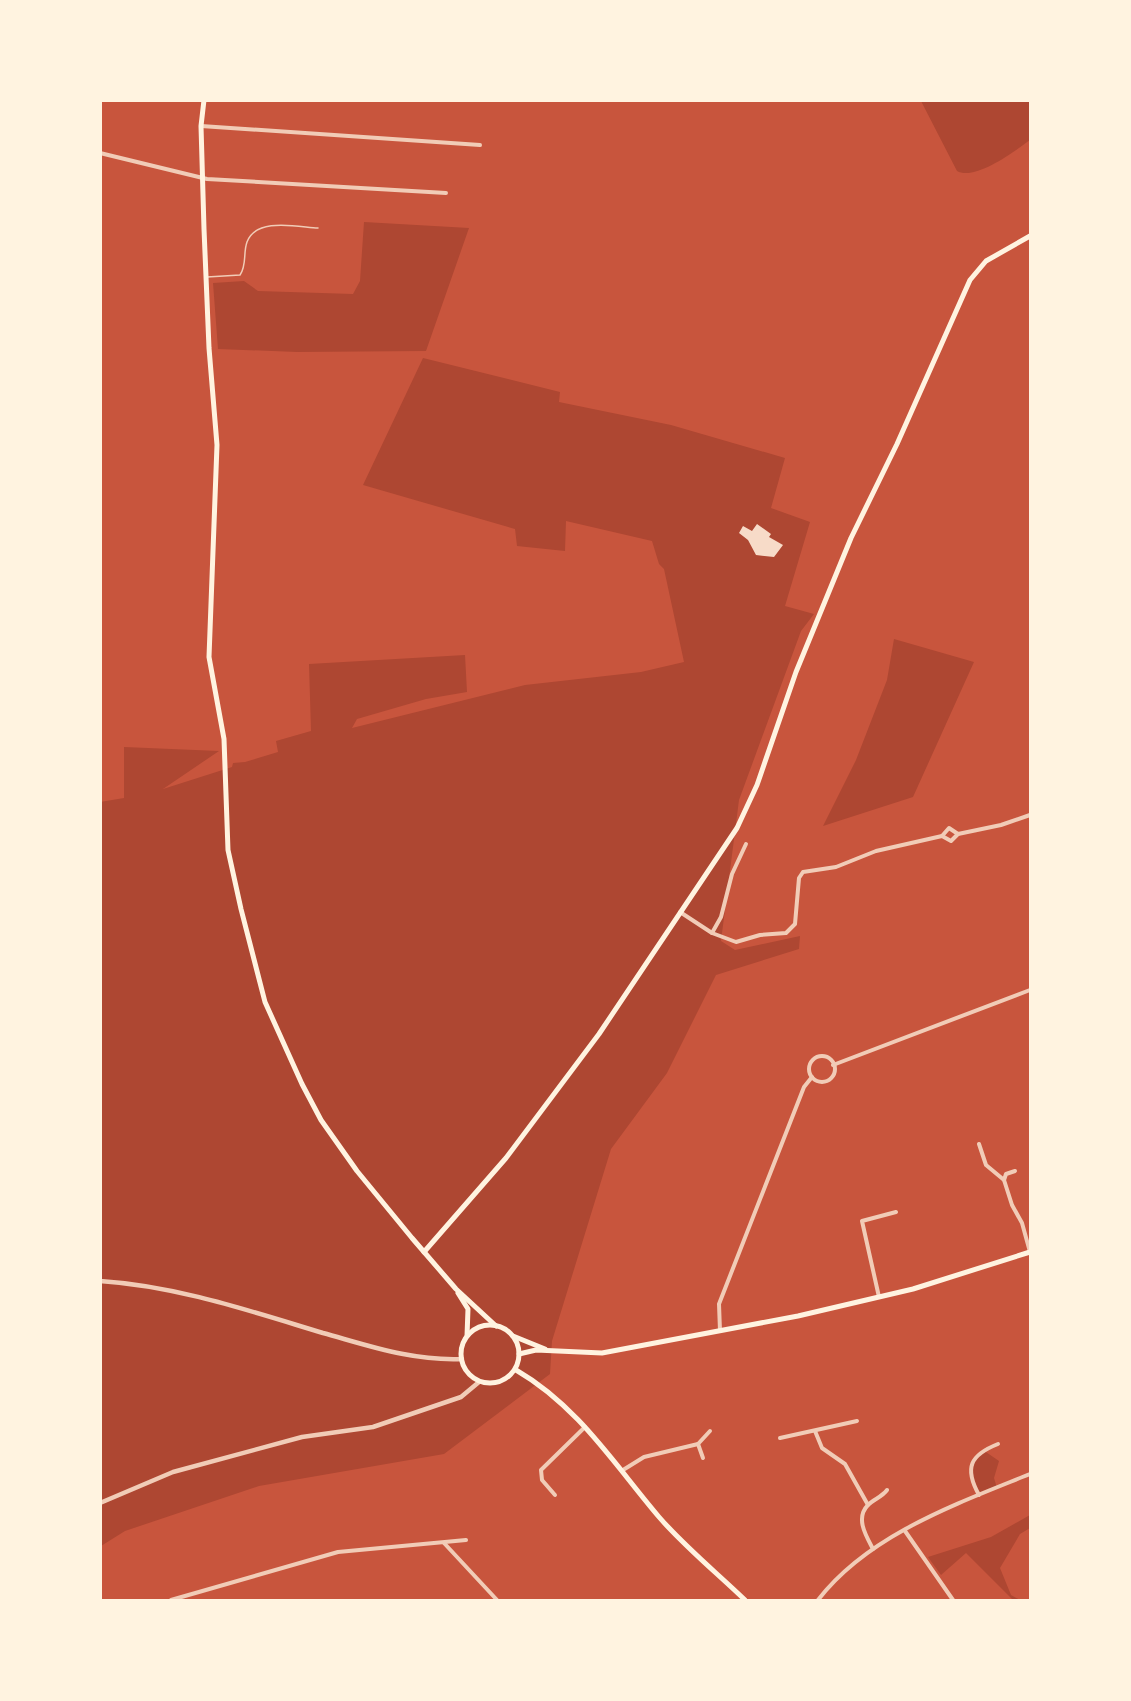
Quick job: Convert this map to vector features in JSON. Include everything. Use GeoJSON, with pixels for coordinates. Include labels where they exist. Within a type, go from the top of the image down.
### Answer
{"type":"FeatureCollection","features":[{"type":"Feature","properties":{"kind":"main road"},"geometry":{"type":"LineString","coordinates":[[204,100],[201,126],[202,177],[217,445],[209,657],[224,739],[228,850],[265,1002],[302,1084],[337,1145],[424,1252],[456,1289],[496,1326],[513,1336],[548,1350]]}},
{"type":"Feature","properties":{"kind":"main road"},"geometry":{"type":"LineString","coordinates":[[424,1252],[506,1158],[599,1034],[736,828],[757,785],[788,693],[821,608],[969,280],[986,261],[1030,236]]}},
{"type":"Feature","properties":{"kind":"main road"},"geometry":{"type":"LineString","coordinates":[[519,1354],[527,1350],[602,1353],[720,1332],[879,1298],[1030,1252]]}},
{"type":"Feature","properties":{"kind":"main road"},"geometry":{"type":"LineString","coordinates":[[456,1289],[468,1309],[467,1336],[462,1347],[462,1359],[470,1374],[479,1382],[494,1384],[516,1370],[519,1354],[513,1336]]}},
{"type":"Feature","properties":{"kind":"main road"},"geometry":{"type":"LineString","coordinates":[[467,1336],[482,1326],[496,1326]]}},
{"type":"Feature","properties":{"kind":"main road"},"geometry":{"type":"LineString","coordinates":[[516,1370],[552,1394],[586,1426],[669,1528],[745,1600]]}},
{"type":"Feature","properties":{"kind":"street"},"geometry":{"type":"LineString","coordinates":[[201,126],[480,145]]}},
{"type":"Feature","properties":{"kind":"street"},"geometry":{"type":"LineString","coordinates":[[100,153],[202,177],[446,193]]}},
{"type":"Feature","properties":{"kind":"street"},"geometry":{"type":"LineString","coordinates":[[942,836],[951,841],[958,834],[1001,825],[1030,815]]}},
{"type":"Feature","properties":{"kind":"street"},"geometry":{"type":"LineString","coordinates":[[680,912],[712,933],[736,942],[760,935],[786,933],[795,924],[799,878],[803,872],[836,867],[876,851],[942,836],[949,828],[958,834]]}},
{"type":"Feature","properties":{"kind":"street"},"geometry":{"type":"LineString","coordinates":[[712,933],[721,917],[732,874],[747,844]]}},
{"type":"Feature","properties":{"kind":"street"},"geometry":{"type":"LineString","coordinates":[[834,1065],[1030,990]]}},
{"type":"Feature","properties":{"kind":"street"},"geometry":{"type":"LineString","coordinates":[[720,1332],[719,1304],[804,1087],[812,1077],[810,1063],[817,1057],[827,1058],[834,1065]]}},
{"type":"Feature","properties":{"kind":"street"},"geometry":{"type":"LineString","coordinates":[[812,1077],[819,1081],[828,1080],[833,1073],[834,1065]]}},
{"type":"Feature","properties":{"kind":"street"},"geometry":{"type":"LineString","coordinates":[[979,1144],[986,1165],[1004,1180],[1012,1205],[1022,1223],[1030,1252]]}},
{"type":"Feature","properties":{"kind":"street"},"geometry":{"type":"LineString","coordinates":[[1004,1180],[1006,1174],[1015,1171]]}},
{"type":"Feature","properties":{"kind":"street"},"geometry":{"type":"LineString","coordinates":[[879,1298],[862,1221],[896,1212]]}},
{"type":"Feature","properties":{"kind":"street"},"geometry":{"type":"LineString","coordinates":[[100,1281],[126,1282],[209,1299],[383,1352],[418,1358],[462,1359]]}},
{"type":"Feature","properties":{"kind":"street"},"geometry":{"type":"LineString","coordinates":[[100,1503],[174,1472],[195,1466],[302,1437],[352,1432],[393,1421],[461,1397],[479,1382]]}},
{"type":"Feature","properties":{"kind":"street"},"geometry":{"type":"LineString","coordinates":[[780,1438],[857,1421]]}},
{"type":"Feature","properties":{"kind":"street"},"geometry":{"type":"LineString","coordinates":[[555,1495],[542,1480],[541,1470],[586,1426]]}},
{"type":"Feature","properties":{"kind":"street"},"geometry":{"type":"LineString","coordinates":[[623,1470],[644,1457],[698,1444],[710,1431]]}},
{"type":"Feature","properties":{"kind":"street"},"geometry":{"type":"LineString","coordinates":[[815,1431],[822,1448],[845,1464],[868,1505]]}},
{"type":"Feature","properties":{"kind":"street"},"geometry":{"type":"LineString","coordinates":[[698,1444],[704,1458]]}},
{"type":"Feature","properties":{"kind":"street"},"geometry":{"type":"LineString","coordinates":[[979,1495],[971,1474],[971,1466],[983,1450],[998,1444]]}},
{"type":"Feature","properties":{"kind":"street"},"geometry":{"type":"LineString","coordinates":[[818,1600],[847,1568],[873,1549],[979,1495],[1030,1474]]}},
{"type":"Feature","properties":{"kind":"street"},"geometry":{"type":"LineString","coordinates":[[873,1549],[862,1524],[868,1505],[887,1490]]}},
{"type":"Feature","properties":{"kind":"street"},"geometry":{"type":"LineString","coordinates":[[905,1531],[953,1600]]}},
{"type":"Feature","properties":{"kind":"street"},"geometry":{"type":"LineString","coordinates":[[171,1600],[338,1552],[466,1540]]}},
{"type":"Feature","properties":{"kind":"street"},"geometry":{"type":"LineString","coordinates":[[444,1543],[497,1600]]}},
{"type":"Feature","properties":{"kind":"lane"},"geometry":{"type":"LineString","coordinates":[[206,278],[240,275],[247,242],[256,230],[270,226],[318,228]]}},
{"type":"Feature","properties":{"kind":"shaded area"},"geometry":{"type":"Polygon","coordinates":[[[921,101],[1030,101],[1030,140],[984,168],[965,173],[957,171],[921,101]]]}},
{"type":"Feature","properties":{"kind":"shaded area"},"geometry":{"type":"Polygon","coordinates":[[[364,222],[469,228],[426,351],[297,352],[218,349],[213,283],[244,281],[258,291],[353,294],[360,281],[364,222]]]}},
{"type":"Feature","properties":{"kind":"shaded area"},"geometry":{"type":"Polygon","coordinates":[[[423,358],[560,392],[559,402],[671,425],[785,458],[771,508],[810,522],[785,606],[814,614],[801,631],[739,800],[721,941],[735,950],[800,936],[799,949],[716,975],[667,1073],[611,1149],[552,1341],[550,1374],[444,1454],[259,1486],[125,1531],[101,1546],[100,802],[124,798],[124,747],[219,751],[163,789],[232,767],[233,763],[245,762],[278,752],[276,741],[311,731],[309,664],[465,655],[467,692],[426,699],[357,719],[352,728],[525,685],[641,672],[684,662],[664,569],[659,564],[652,541],[566,521],[565,551],[517,546],[515,529],[363,485],[423,358]]]}},
{"type":"Feature","properties":{"kind":"shaded area"},"geometry":{"type":"Polygon","coordinates":[[[894,639],[974,662],[913,797],[823,826],[856,760],[887,680],[894,639]]]}},
{"type":"Feature","properties":{"kind":"shaded area"},"geometry":{"type":"Polygon","coordinates":[[[983,1450],[999,1461],[994,1478],[997,1488],[979,1495],[974,1487],[971,1466],[983,1450]]]}},
{"type":"Feature","properties":{"kind":"shaded area"},"geometry":{"type":"Polygon","coordinates":[[[1030,1515],[1030,1528],[1020,1534],[1000,1568],[1011,1595],[1020,1600],[1013,1600],[966,1553],[941,1575],[928,1557],[991,1537],[1030,1515]]]}},
{"type":"Feature","properties":{"kind":"building"},"geometry":{"type":"Polygon","coordinates":[[[757,524],[771,534],[769,537],[783,545],[774,557],[756,555],[748,540],[739,533],[743,526],[752,531],[757,524]]]}}]}
